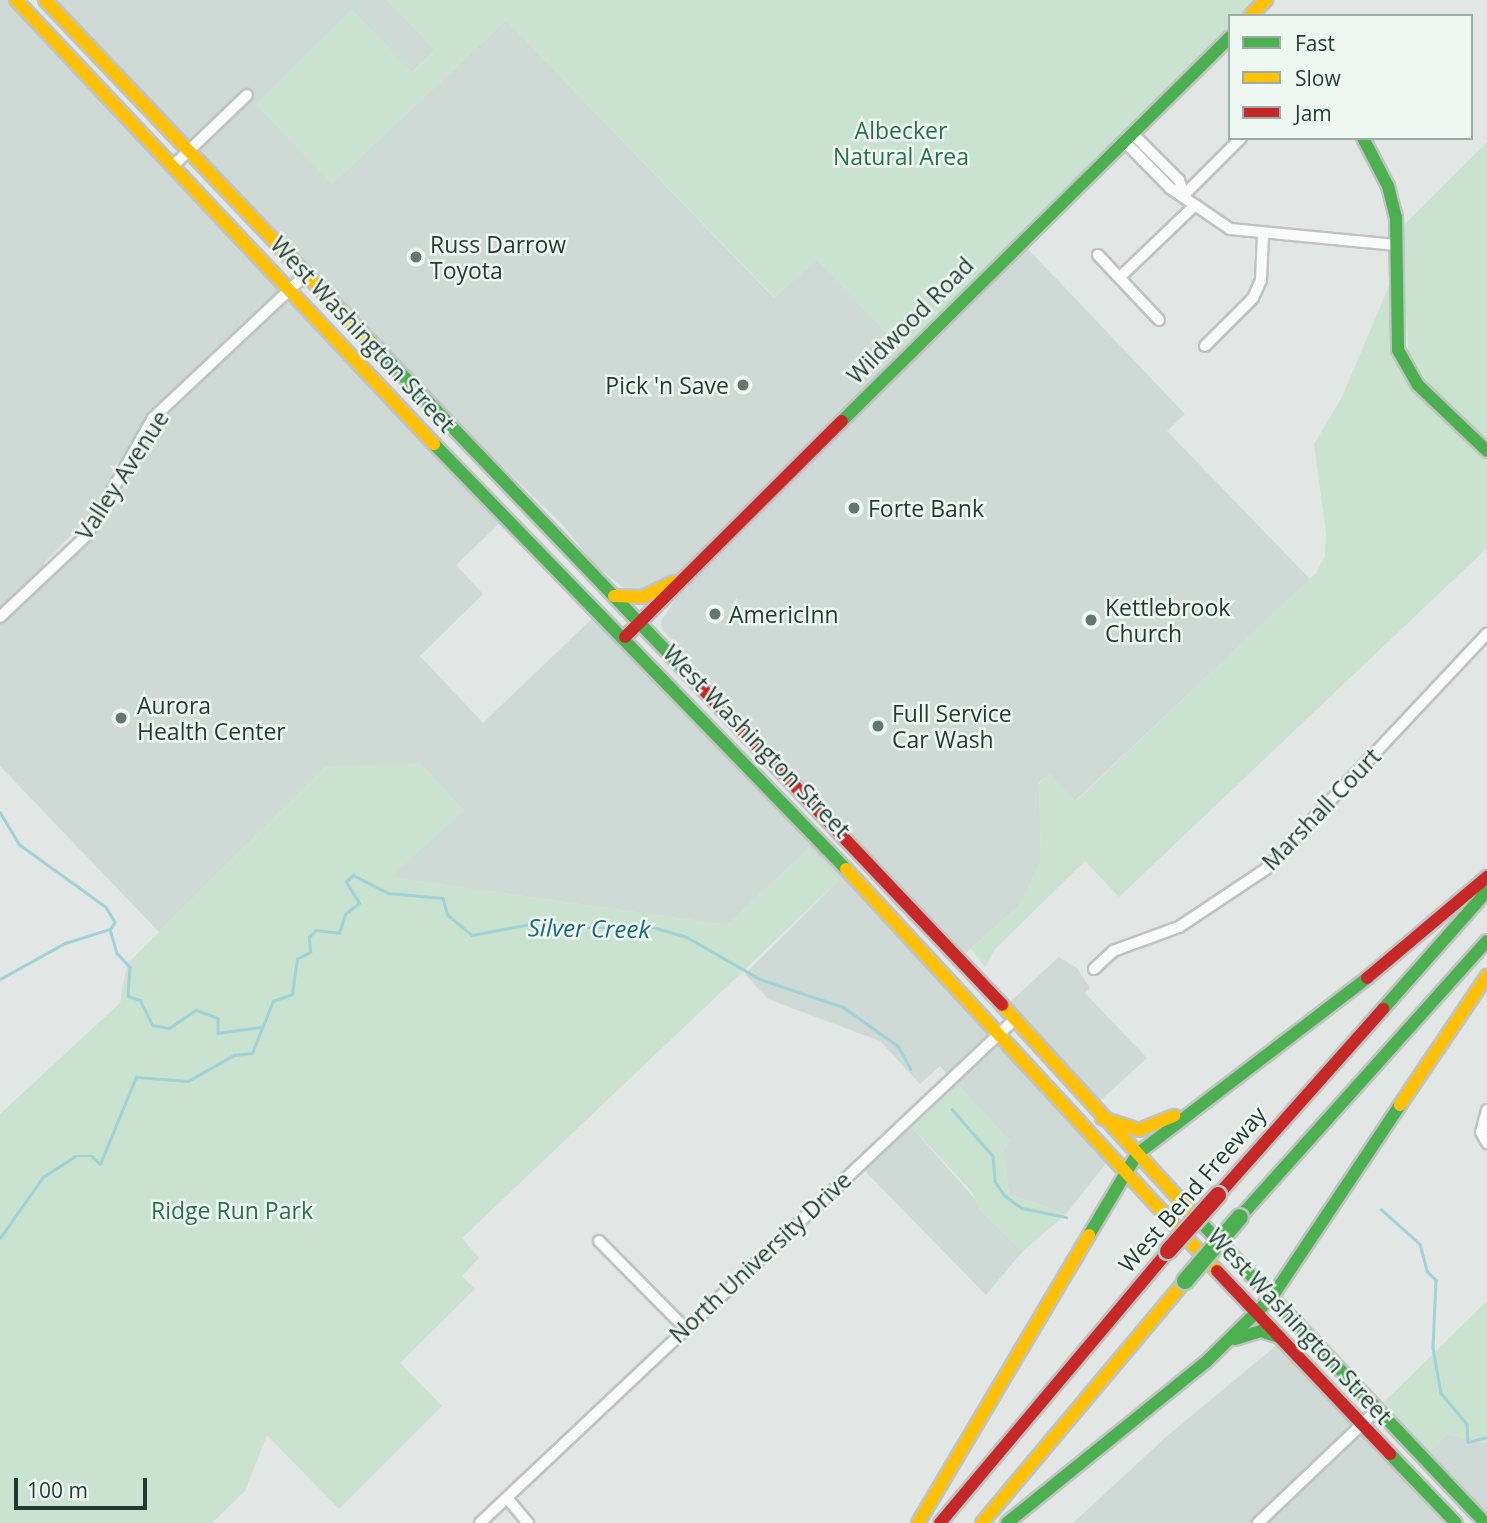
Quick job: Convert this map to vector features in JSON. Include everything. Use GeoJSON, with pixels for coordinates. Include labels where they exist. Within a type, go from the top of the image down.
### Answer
{"type":"FeatureCollection","features":[{"type":"Feature","properties":{"kind":"main road","name":"West Washington Street"},"geometry":{"type":"LineString","coordinates":[[16,0],[290,291],[625,637],[998,1031],[1124,1174],[1456,1523]]}},
{"type":"Feature","properties":{"kind":"main road","name":"West Washington Street"},"geometry":{"type":"LineString","coordinates":[[45,0],[189,150],[304,276],[614,596],[1015,1019],[1102,1118],[1485,1523]]}},
{"type":"Feature","properties":{"kind":"main road"},"geometry":{"type":"LineString","coordinates":[[1252,14],[1266,0]]}},
{"type":"Feature","properties":{"kind":"main road","name":"Wildwood Road"},"geometry":{"type":"LineString","coordinates":[[625,637],[1228,39]]}},
{"type":"Feature","properties":{"kind":"main road"},"geometry":{"type":"LineString","coordinates":[[1364,140],[1388,186],[1396,245],[1398,350],[1418,385],[1487,451]]}},
{"type":"Feature","properties":{"kind":"main road"},"geometry":{"type":"LineString","coordinates":[[614,596],[643,597],[684,577]]}},
{"type":"Feature","properties":{"kind":"main road"},"geometry":{"type":"LineString","coordinates":[[918,1523],[1136,1154],[1190,1110],[1397,955],[1487,877]]}},
{"type":"Feature","properties":{"kind":"main road","name":"West Bend Freeway"},"geometry":{"type":"LineString","coordinates":[[940,1523],[1168,1251],[1487,891]]}},
{"type":"Feature","properties":{"kind":"main road"},"geometry":{"type":"LineString","coordinates":[[982,1523],[1240,1217],[1487,941]]}},
{"type":"Feature","properties":{"kind":"main road"},"geometry":{"type":"LineString","coordinates":[[1007,1523],[1232,1340],[1258,1314],[1487,976]]}},
{"type":"Feature","properties":{"kind":"main road"},"geometry":{"type":"LineString","coordinates":[[1102,1118],[1139,1130],[1190,1110]]}},
{"type":"Feature","properties":{"kind":"main road"},"geometry":{"type":"LineString","coordinates":[[1232,1340],[1261,1331],[1280,1337]]}},
{"type":"Feature","properties":{"kind":"street"},"geometry":{"type":"LineString","coordinates":[[174,165],[247,95]]}},
{"type":"Feature","properties":{"kind":"street"},"geometry":{"type":"LineString","coordinates":[[1129,138],[1179,180],[1184,195],[1195,205],[1230,229],[1263,235],[1396,245]]}},
{"type":"Feature","properties":{"kind":"street"},"geometry":{"type":"LineString","coordinates":[[1184,195],[1239,140]]}},
{"type":"Feature","properties":{"kind":"street"},"geometry":{"type":"LineString","coordinates":[[1120,277],[1195,205]]}},
{"type":"Feature","properties":{"kind":"street"},"geometry":{"type":"LineString","coordinates":[[1205,346],[1252,298],[1261,280],[1263,235]]}},
{"type":"Feature","properties":{"kind":"street"},"geometry":{"type":"LineString","coordinates":[[1098,255],[1158,320]]}},
{"type":"Feature","properties":{"kind":"street","name":"Valley Avenue"},"geometry":{"type":"LineString","coordinates":[[0,617],[87,535],[153,418],[304,276]]}},
{"type":"Feature","properties":{"kind":"street","name":"Marshall Court"},"geometry":{"type":"LineString","coordinates":[[1094,969],[1113,950],[1179,927],[1266,869],[1487,634]]}},
{"type":"Feature","properties":{"kind":"street","name":"North University Drive"},"geometry":{"type":"LineString","coordinates":[[480,1523],[998,1031],[1015,1019]]}},
{"type":"Feature","properties":{"kind":"street"},"geometry":{"type":"LineString","coordinates":[[1486,1111],[1481,1132],[1487,1143]]}},
{"type":"Feature","properties":{"kind":"street"},"geometry":{"type":"LineString","coordinates":[[599,1241],[685,1328]]}},
{"type":"Feature","properties":{"kind":"street"},"geometry":{"type":"LineString","coordinates":[[1258,1523],[1378,1409]]}},
{"type":"Feature","properties":{"kind":"street"},"geometry":{"type":"LineString","coordinates":[[506,1498],[528,1523]]}},
{"type":"Feature","properties":{"kind":"shaded area"},"geometry":{"type":"Polygon","coordinates":[[[0,0],[8,0],[239,250],[505,518],[456,565],[483,594],[420,656],[483,723],[597,614],[1107,1162],[1066,1214],[1009,1194],[1003,1149],[1010,1141],[940,1066],[920,1084],[880,1041],[768,999],[745,974],[839,880],[809,848],[727,925],[390,877],[464,810],[326,766],[159,932],[0,766],[0,0]],[[117,463],[95,511],[44,563],[53,574],[92,536],[117,502],[131,467],[117,463]]]}},
{"type":"Feature","properties":{"kind":"shaded area"},"geometry":{"type":"Polygon","coordinates":[[[52,0],[387,0],[435,50],[412,72],[332,184],[506,20],[774,298],[817,260],[904,351],[686,567],[643,594],[629,592],[596,566],[561,523],[447,413],[52,0]]]}},
{"type":"Feature","properties":{"kind":"shaded area"},"geometry":{"type":"Polygon","coordinates":[[[1027,248],[1185,414],[1167,431],[1310,579],[1075,801],[1049,774],[1039,783],[1041,860],[1021,904],[966,953],[762,741],[662,629],[661,621],[690,578],[1027,248]]]}},
{"type":"Feature","properties":{"kind":"shaded area"},"geometry":{"type":"Polygon","coordinates":[[[1059,957],[1077,968],[1090,988],[1085,993],[1147,1058],[1100,1101],[1010,1002],[1059,957]]]}},
{"type":"Feature","properties":{"kind":"shaded area"},"geometry":{"type":"Polygon","coordinates":[[[907,1122],[1022,1252],[986,1295],[861,1167],[907,1122]]]}},
{"type":"Feature","properties":{"kind":"shaded area"},"geometry":{"type":"Polygon","coordinates":[[[1278,1344],[1450,1523],[1073,1523],[1166,1437],[1278,1344]]]}},
{"type":"Feature","properties":{"kind":"shaded area"},"geometry":{"type":"Polygon","coordinates":[[[1448,1434],[1487,1443],[1487,1514],[1428,1452],[1448,1434]]]}},
{"type":"Feature","properties":{"kind":"green space","name":"Albecker Natural Area"},"geometry":{"type":"Polygon","coordinates":[[[387,0],[1256,0],[1242,14],[1228,14],[1228,28],[904,351],[817,260],[775,298],[506,20],[332,184],[255,104],[352,9],[413,72],[435,50],[387,0]]]}},
{"type":"Feature","properties":{"kind":"green space"},"geometry":{"type":"Polygon","coordinates":[[[1487,142],[1487,441],[1432,389],[1408,350],[1402,227],[1487,142]]]}},
{"type":"Feature","properties":{"kind":"green space"},"geometry":{"type":"Polygon","coordinates":[[[1391,281],[1390,339],[1402,376],[1487,459],[1487,548],[1119,897],[1085,861],[995,949],[985,967],[971,949],[1021,904],[1041,860],[1039,784],[1049,774],[1076,801],[1316,573],[1325,556],[1326,533],[1314,444],[1342,397],[1391,281]]]}},
{"type":"Feature","properties":{"kind":"green space","name":"Ridge Run Park"},"geometry":{"type":"Polygon","coordinates":[[[421,763],[464,810],[391,877],[727,925],[809,848],[839,880],[462,1238],[479,1258],[462,1276],[475,1289],[400,1363],[442,1406],[339,1509],[267,1435],[245,1491],[212,1523],[0,1523],[0,1114],[120,1003],[127,964],[326,766],[421,763]]]}},
{"type":"Feature","properties":{"kind":"green space"},"geometry":{"type":"Polygon","coordinates":[[[952,1079],[1010,1141],[1003,1149],[1009,1194],[1066,1214],[1022,1252],[979,1210],[972,1192],[907,1122],[952,1079]]]}},
{"type":"Feature","properties":{"kind":"green space"},"geometry":{"type":"Polygon","coordinates":[[[1487,1301],[1487,1443],[1448,1434],[1428,1452],[1384,1402],[1487,1301]]]}},
{"type":"Feature","properties":{"kind":"waterway"},"geometry":{"type":"LineString","coordinates":[[0,812],[19,844],[106,907],[115,922],[111,929]]}},
{"type":"Feature","properties":{"kind":"waterway","name":"Silver Creek"},"geometry":{"type":"LineString","coordinates":[[0,1238],[43,1177],[75,1156],[92,1156],[100,1164],[136,1077],[188,1081],[234,1055],[252,1053],[273,1001],[292,994],[297,959],[310,952],[309,937],[316,930],[339,933],[345,914],[359,903],[346,882],[353,875],[388,893],[443,898],[448,915],[472,935],[541,922],[570,928],[656,928],[687,937],[760,979],[843,1007],[898,1046],[911,1069]]}},
{"type":"Feature","properties":{"kind":"waterway"},"geometry":{"type":"LineString","coordinates":[[0,979],[65,943],[110,929],[117,953],[130,967],[128,996],[140,1000],[153,1025],[169,1028],[196,1010],[218,1018],[218,1033],[260,1027]]}},
{"type":"Feature","properties":{"kind":"waterway","name":"Silver Creek"},"geometry":{"type":"LineString","coordinates":[[952,1109],[993,1156],[995,1181],[1004,1195],[1022,1208],[1066,1217]]}},
{"type":"Feature","properties":{"kind":"waterway","name":"Silver Creek"},"geometry":{"type":"LineString","coordinates":[[1381,1209],[1420,1244],[1427,1271],[1436,1280],[1433,1348],[1441,1393],[1467,1424],[1468,1442],[1487,1437]]}},
{"type":"Feature","properties":{"kind":"traffic: fast"},"geometry":{"type":"LineString","coordinates":[[842,421],[1228,39]]}},
{"type":"Feature","properties":{"kind":"traffic: fast"},"geometry":{"type":"LineString","coordinates":[[1364,140],[1388,186],[1396,217],[1398,350],[1418,385],[1487,451]]}},
{"type":"Feature","properties":{"kind":"traffic: fast"},"geometry":{"type":"LineString","coordinates":[[369,340],[696,682]]}},
{"type":"Feature","properties":{"kind":"traffic: fast"},"geometry":{"type":"LineString","coordinates":[[434,444],[846,869]]}},
{"type":"Feature","properties":{"kind":"traffic: fast"},"geometry":{"type":"LineString","coordinates":[[1383,1009],[1487,891]]}},
{"type":"Feature","properties":{"kind":"traffic: fast"},"geometry":{"type":"LineString","coordinates":[[1240,1217],[1487,941]]}},
{"type":"Feature","properties":{"kind":"traffic: fast"},"geometry":{"type":"LineString","coordinates":[[1089,1235],[1137,1154],[1367,978]]}},
{"type":"Feature","properties":{"kind":"traffic: fast"},"geometry":{"type":"LineString","coordinates":[[1007,1523],[1206,1362],[1272,1297],[1400,1105]]}},
{"type":"Feature","properties":{"kind":"traffic: fast"},"geometry":{"type":"LineString","coordinates":[[1191,1212],[1485,1523]]}},
{"type":"Feature","properties":{"kind":"traffic: fast"},"geometry":{"type":"LineString","coordinates":[[1185,1281],[1240,1217]]}},
{"type":"Feature","properties":{"kind":"traffic: fast"},"geometry":{"type":"LineString","coordinates":[[1235,1339],[1261,1331],[1280,1337]]}},
{"type":"Feature","properties":{"kind":"traffic: fast"},"geometry":{"type":"LineString","coordinates":[[1390,1454],[1456,1523]]}},
{"type":"Feature","properties":{"kind":"traffic: slow"},"geometry":{"type":"LineString","coordinates":[[16,0],[434,444]]}},
{"type":"Feature","properties":{"kind":"traffic: slow"},"geometry":{"type":"LineString","coordinates":[[45,0],[369,340]]}},
{"type":"Feature","properties":{"kind":"traffic: slow"},"geometry":{"type":"LineString","coordinates":[[1252,14],[1266,0]]}},
{"type":"Feature","properties":{"kind":"traffic: slow"},"geometry":{"type":"LineString","coordinates":[[614,596],[643,597],[674,582]]}},
{"type":"Feature","properties":{"kind":"traffic: slow"},"geometry":{"type":"LineString","coordinates":[[846,869],[1217,1271]]}},
{"type":"Feature","properties":{"kind":"traffic: slow"},"geometry":{"type":"LineString","coordinates":[[1400,1105],[1487,976]]}},
{"type":"Feature","properties":{"kind":"traffic: slow"},"geometry":{"type":"LineString","coordinates":[[1002,1005],[1191,1212]]}},
{"type":"Feature","properties":{"kind":"traffic: slow"},"geometry":{"type":"LineString","coordinates":[[1102,1118],[1139,1130],[1174,1116]]}},
{"type":"Feature","properties":{"kind":"traffic: slow"},"geometry":{"type":"LineString","coordinates":[[918,1523],[1089,1235]]}},
{"type":"Feature","properties":{"kind":"traffic: slow"},"geometry":{"type":"LineString","coordinates":[[982,1523],[1185,1281]]}},
{"type":"Feature","properties":{"kind":"traffic: jam"},"geometry":{"type":"LineString","coordinates":[[625,637],[842,421]]}},
{"type":"Feature","properties":{"kind":"traffic: jam"},"geometry":{"type":"LineString","coordinates":[[696,682],[1002,1005]]}},
{"type":"Feature","properties":{"kind":"traffic: jam"},"geometry":{"type":"LineString","coordinates":[[1367,978],[1487,877]]}},
{"type":"Feature","properties":{"kind":"traffic: jam"},"geometry":{"type":"LineString","coordinates":[[1218,1195],[1383,1009]]}},
{"type":"Feature","properties":{"kind":"traffic: jam"},"geometry":{"type":"LineString","coordinates":[[1168,1251],[1218,1195]]}},
{"type":"Feature","properties":{"kind":"traffic: jam"},"geometry":{"type":"LineString","coordinates":[[940,1523],[1168,1251]]}},
{"type":"Feature","properties":{"kind":"traffic: jam"},"geometry":{"type":"LineString","coordinates":[[1217,1271],[1390,1454]]}},
{"type":"Feature","properties":{"kind":"place","name":"Russ Darrow Toyota"},"geometry":{"type":"Point","coordinates":[416,257]}},
{"type":"Feature","properties":{"kind":"place","name":"Pick 'n Save"},"geometry":{"type":"Point","coordinates":[743,385]}},
{"type":"Feature","properties":{"kind":"place","name":"Forte Bank"},"geometry":{"type":"Point","coordinates":[854,508]}},
{"type":"Feature","properties":{"kind":"place","name":"AmericInn"},"geometry":{"type":"Point","coordinates":[715,614]}},
{"type":"Feature","properties":{"kind":"place","name":"Kettlebrook Church"},"geometry":{"type":"Point","coordinates":[1091,620]}},
{"type":"Feature","properties":{"kind":"place","name":"Aurora Health Center"},"geometry":{"type":"Point","coordinates":[121,718]}},
{"type":"Feature","properties":{"kind":"place","name":"Full Service Car Wash"},"geometry":{"type":"Point","coordinates":[878,726]}}]}
